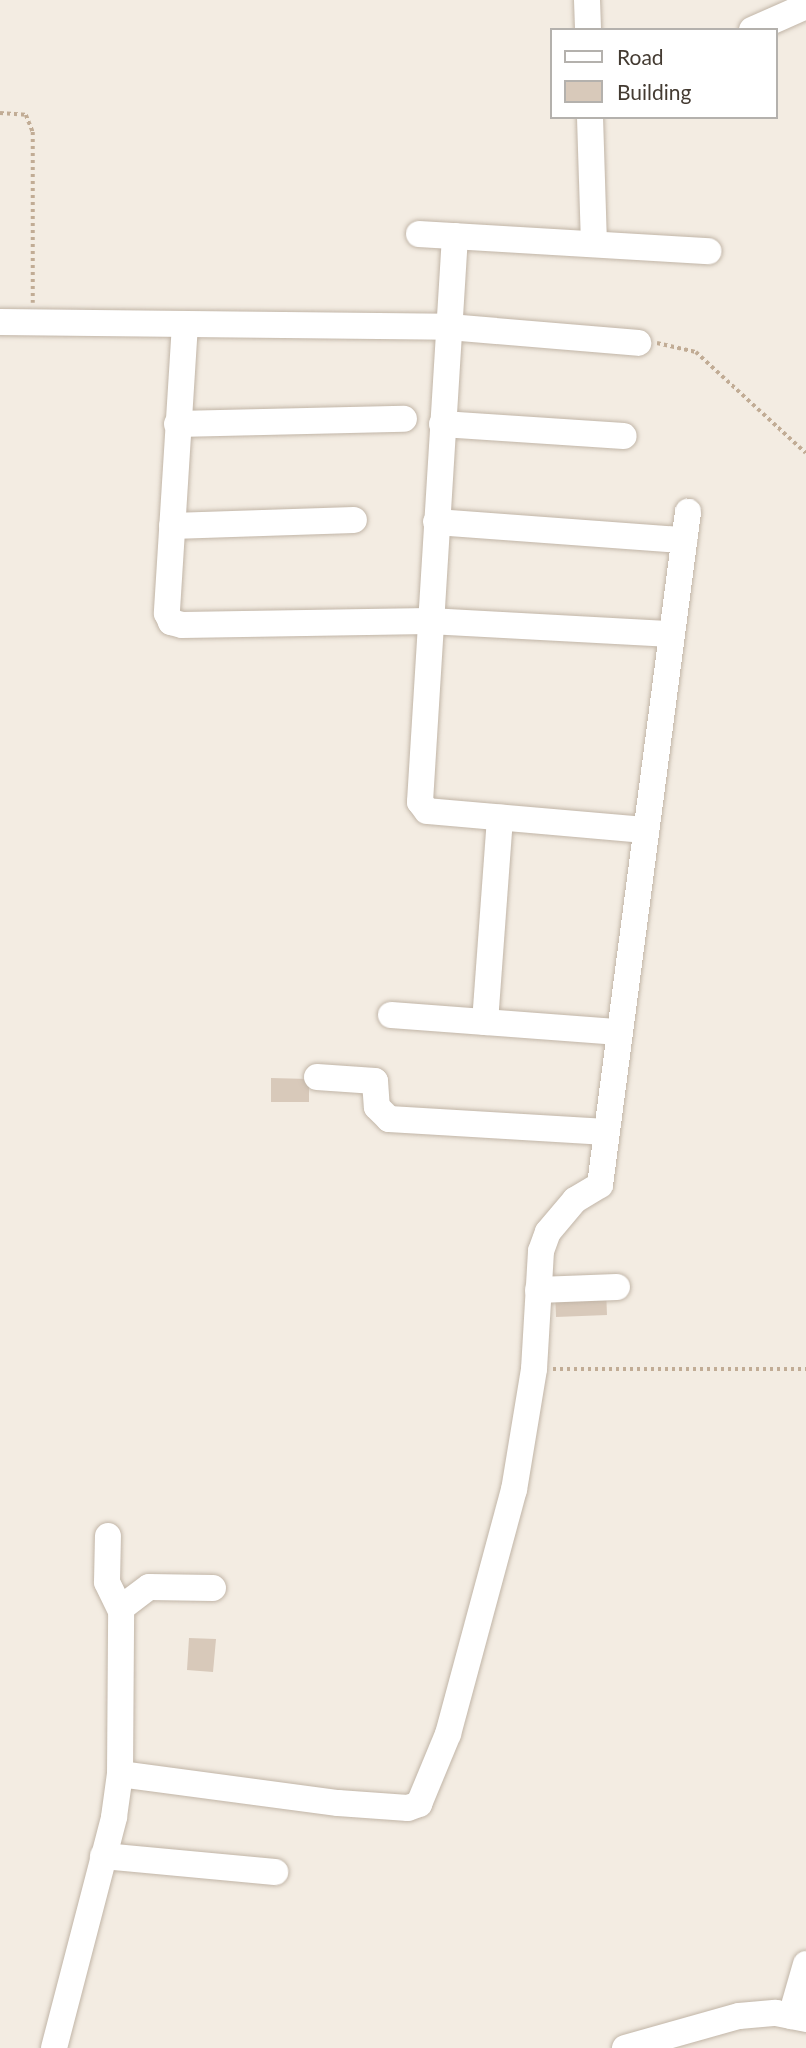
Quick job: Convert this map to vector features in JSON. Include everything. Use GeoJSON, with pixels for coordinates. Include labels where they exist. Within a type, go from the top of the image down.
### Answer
{"type":"FeatureCollection","features":[{"type":"Feature","properties":{"kind":"street"},"geometry":{"type":"LineString","coordinates":[[587,0],[588,28]]}},
{"type":"Feature","properties":{"kind":"street"},"geometry":{"type":"LineString","coordinates":[[756,28],[806,6]]}},
{"type":"Feature","properties":{"kind":"street"},"geometry":{"type":"LineString","coordinates":[[590,119],[594,244]]}},
{"type":"Feature","properties":{"kind":"street"},"geometry":{"type":"LineString","coordinates":[[419,234],[709,251]]}},
{"type":"Feature","properties":{"kind":"street"},"geometry":{"type":"LineString","coordinates":[[455,236],[429,621],[420,802],[427,811],[646,830]]}},
{"type":"Feature","properties":{"kind":"street"},"geometry":{"type":"LineString","coordinates":[[0,321],[449,327],[638,343]]}},
{"type":"Feature","properties":{"kind":"street"},"geometry":{"type":"LineString","coordinates":[[185,324],[167,613],[171,622],[182,625],[429,621],[672,634]]}},
{"type":"Feature","properties":{"kind":"street"},"geometry":{"type":"LineString","coordinates":[[177,424],[404,419]]}},
{"type":"Feature","properties":{"kind":"street"},"geometry":{"type":"LineString","coordinates":[[442,424],[624,436]]}},
{"type":"Feature","properties":{"kind":"street"},"geometry":{"type":"LineString","coordinates":[[120,1774],[338,1803],[408,1808],[419,1804],[448,1734],[514,1490],[534,1369],[541,1251],[548,1232],[575,1200],[600,1185],[688,512]]}},
{"type":"Feature","properties":{"kind":"street"},"geometry":{"type":"LineString","coordinates":[[172,526],[354,520]]}},
{"type":"Feature","properties":{"kind":"street"},"geometry":{"type":"LineString","coordinates":[[436,522],[684,541]]}},
{"type":"Feature","properties":{"kind":"street"},"geometry":{"type":"LineString","coordinates":[[485,1022],[500,818]]}},
{"type":"Feature","properties":{"kind":"street"},"geometry":{"type":"LineString","coordinates":[[391,1015],[620,1032]]}},
{"type":"Feature","properties":{"kind":"street"},"geometry":{"type":"LineString","coordinates":[[317,1077],[375,1081],[377,1107],[389,1119],[607,1132]]}},
{"type":"Feature","properties":{"kind":"street"},"geometry":{"type":"LineString","coordinates":[[538,1290],[617,1287]]}},
{"type":"Feature","properties":{"kind":"street"},"geometry":{"type":"LineString","coordinates":[[54,2048],[103,1856],[120,1774],[121,1608],[109,1594],[108,1536]]}},
{"type":"Feature","properties":{"kind":"street"},"geometry":{"type":"LineString","coordinates":[[121,1608],[149,1587],[214,1588]]}},
{"type":"Feature","properties":{"kind":"street"},"geometry":{"type":"LineString","coordinates":[[103,1856],[275,1872]]}},
{"type":"Feature","properties":{"kind":"street"},"geometry":{"type":"LineString","coordinates":[[625,2048],[739,2016],[798,2017],[806,1964]]}},
{"type":"Feature","properties":{"kind":"path"},"geometry":{"type":"LineString","coordinates":[[0,113],[26,115],[33,132],[33,323]]}},
{"type":"Feature","properties":{"kind":"path"},"geometry":{"type":"LineString","coordinates":[[638,343],[664,342],[696,352],[806,453]]}},
{"type":"Feature","properties":{"kind":"path"},"geometry":{"type":"LineString","coordinates":[[534,1369],[806,1369]]}},
{"type":"Feature","properties":{"kind":"building"},"geometry":{"type":"Polygon","coordinates":[[[271,1078],[309,1079],[309,1102],[271,1102],[271,1078]]]}},
{"type":"Feature","properties":{"kind":"building"},"geometry":{"type":"Polygon","coordinates":[[[606,1290],[607,1315],[556,1317],[555,1291],[606,1290]]]}},
{"type":"Feature","properties":{"kind":"building"},"geometry":{"type":"Polygon","coordinates":[[[189,1638],[216,1639],[213,1672],[187,1670],[189,1638]]]}}]}
